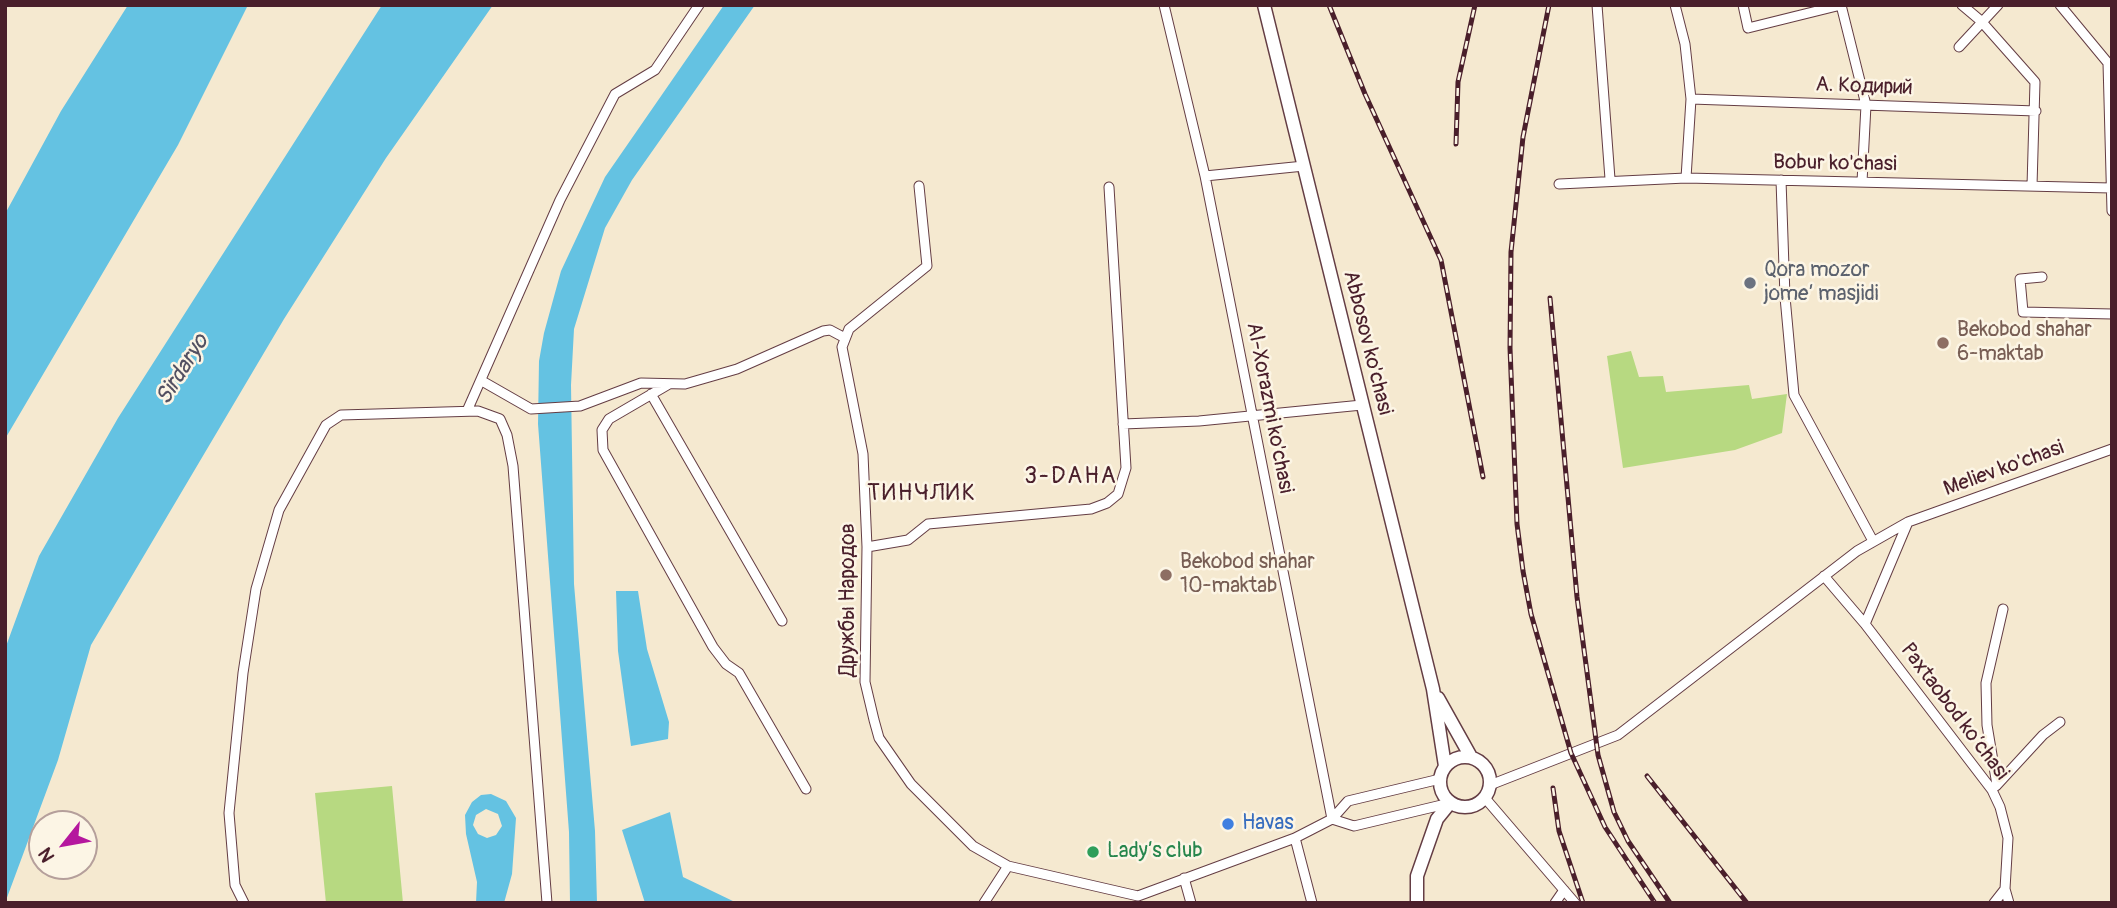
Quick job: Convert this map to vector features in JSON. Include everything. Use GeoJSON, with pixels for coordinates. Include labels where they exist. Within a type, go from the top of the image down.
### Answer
{"type":"FeatureCollection","features":[{"type":"Feature","properties":{"kind":"main road","name":"Abbosov ko'chasi"},"geometry":{"type":"LineString","coordinates":[[1264,5],[1433,689],[1445,766]]}},
{"type":"Feature","properties":{"kind":"main road","name":"Abbosov ko'chasi"},"geometry":{"type":"LineString","coordinates":[[1433,689],[1471,757]]}},
{"type":"Feature","properties":{"kind":"main road"},"geometry":{"type":"LineString","coordinates":[[1471,757],[1485,766],[1490,785],[1485,798],[1473,806],[1450,803],[1442,793],[1440,779],[1445,766],[1457,758],[1471,757]]}},
{"type":"Feature","properties":{"kind":"main road"},"geometry":{"type":"LineString","coordinates":[[1417,903],[1417,876],[1437,819],[1450,803]]}},
{"type":"Feature","properties":{"kind":"street"},"geometry":{"type":"LineString","coordinates":[[467,411],[560,200],[615,94],[654,69],[699,5]]}},
{"type":"Feature","properties":{"kind":"street","name":"Al-Xorazmi ko'chasi"},"geometry":{"type":"LineString","coordinates":[[1164,5],[1205,176],[1332,819]]}},
{"type":"Feature","properties":{"kind":"street"},"geometry":{"type":"LineString","coordinates":[[1598,5],[1609,179]]}},
{"type":"Feature","properties":{"kind":"street"},"geometry":{"type":"LineString","coordinates":[[1675,5],[1685,44],[1691,99],[1686,178]]}},
{"type":"Feature","properties":{"kind":"street"},"geometry":{"type":"LineString","coordinates":[[1743,5],[1748,28],[1841,5],[1866,105],[1862,182]]}},
{"type":"Feature","properties":{"kind":"street"},"geometry":{"type":"LineString","coordinates":[[1962,5],[1981,21],[2035,82],[2032,186]]}},
{"type":"Feature","properties":{"kind":"street"},"geometry":{"type":"LineString","coordinates":[[1959,47],[1998,5]]}},
{"type":"Feature","properties":{"kind":"street"},"geometry":{"type":"LineString","coordinates":[[2060,5],[2108,63],[2112,211]]}},
{"type":"Feature","properties":{"kind":"street","name":"А. Кодирий"},"geometry":{"type":"LineString","coordinates":[[1691,99],[2035,111]]}},
{"type":"Feature","properties":{"kind":"street"},"geometry":{"type":"LineString","coordinates":[[1205,176],[1304,166]]}},
{"type":"Feature","properties":{"kind":"street","name":"Bobur ko'chasi"},"geometry":{"type":"LineString","coordinates":[[1559,184],[1609,179],[1686,178],[2111,188]]}},
{"type":"Feature","properties":{"kind":"street"},"geometry":{"type":"LineString","coordinates":[[1781,180],[1785,297],[1794,395],[1873,541]]}},
{"type":"Feature","properties":{"kind":"street"},"geometry":{"type":"LineString","coordinates":[[482,381],[531,409],[580,406],[641,383],[684,384],[737,369],[823,331],[830,330],[845,338],[849,329],[927,266],[919,186]]}},
{"type":"Feature","properties":{"kind":"street"},"geometry":{"type":"LineString","coordinates":[[867,547],[908,540],[928,524],[1091,509],[1107,503],[1118,494],[1126,468],[1109,187]]}},
{"type":"Feature","properties":{"kind":"street"},"geometry":{"type":"LineString","coordinates":[[2042,277],[2020,279],[2023,312],[2112,314]]}},
{"type":"Feature","properties":{"kind":"street","name":"Дружбы Народов"},"geometry":{"type":"LineString","coordinates":[[845,338],[842,362],[863,454],[867,547],[865,682],[879,738],[911,784],[942,818],[974,846],[1008,866],[1138,900]]}},
{"type":"Feature","properties":{"kind":"street"},"geometry":{"type":"LineString","coordinates":[[669,384],[604,425],[601,438],[606,460],[713,647],[726,664],[739,673],[806,789]]}},
{"type":"Feature","properties":{"kind":"street"},"geometry":{"type":"LineString","coordinates":[[651,394],[782,621]]}},
{"type":"Feature","properties":{"kind":"street"},"geometry":{"type":"LineString","coordinates":[[1123,424],[1252,416],[1362,405]]}},
{"type":"Feature","properties":{"kind":"street"},"geometry":{"type":"LineString","coordinates":[[244,903],[235,885],[229,813],[243,673],[256,589],[279,510],[326,425],[341,415],[467,411],[478,411],[500,419],[507,435],[513,466],[547,903]]}},
{"type":"Feature","properties":{"kind":"street","name":"Meliev ko'chasi"},"geometry":{"type":"LineString","coordinates":[[1490,785],[1618,735],[1824,576],[1873,541],[1908,522],[2112,449]]}},
{"type":"Feature","properties":{"kind":"street"},"geometry":{"type":"LineString","coordinates":[[1865,624],[1908,522]]}},
{"type":"Feature","properties":{"kind":"street","name":"Paxtaobod ko‘chasi"},"geometry":{"type":"LineString","coordinates":[[1824,576],[1994,788],[2008,838],[2005,889]]}},
{"type":"Feature","properties":{"kind":"street"},"geometry":{"type":"LineString","coordinates":[[1994,788],[1987,725],[1986,683],[2003,609]]}},
{"type":"Feature","properties":{"kind":"street"},"geometry":{"type":"LineString","coordinates":[[1994,788],[2043,735],[2060,722]]}},
{"type":"Feature","properties":{"kind":"street"},"geometry":{"type":"LineString","coordinates":[[1138,900],[1184,878],[1295,838],[1332,819],[1348,801],[1440,779]]}},
{"type":"Feature","properties":{"kind":"street"},"geometry":{"type":"LineString","coordinates":[[1485,798],[1575,903]]}},
{"type":"Feature","properties":{"kind":"street"},"geometry":{"type":"LineString","coordinates":[[1332,819],[1354,826],[1450,803]]}},
{"type":"Feature","properties":{"kind":"street"},"geometry":{"type":"LineString","coordinates":[[1295,838],[1312,903]]}},
{"type":"Feature","properties":{"kind":"street"},"geometry":{"type":"LineString","coordinates":[[984,903],[1008,866]]}},
{"type":"Feature","properties":{"kind":"street"},"geometry":{"type":"LineString","coordinates":[[1184,878],[1191,903]]}},
{"type":"Feature","properties":{"kind":"street"},"geometry":{"type":"LineString","coordinates":[[1994,903],[2005,889]]}},
{"type":"Feature","properties":{"kind":"street"},"geometry":{"type":"LineString","coordinates":[[2005,889],[2010,903]]}},
{"type":"Feature","properties":{"kind":"street"},"geometry":{"type":"LineString","coordinates":[[1555,903],[1564,890]]}},
{"type":"Feature","properties":{"kind":"green space"},"geometry":{"type":"Polygon","coordinates":[[[1631,351],[1639,377],[1663,376],[1666,392],[1749,385],[1752,399],[1787,394],[1782,433],[1735,450],[1623,468],[1607,356],[1631,351]]]}},
{"type":"Feature","properties":{"kind":"green space"},"geometry":{"type":"Polygon","coordinates":[[[392,786],[403,903],[326,903],[315,793],[392,786]]]}},
{"type":"Feature","properties":{"kind":"water"},"geometry":{"type":"Polygon","coordinates":[[[128,5],[248,5],[178,145],[5,439],[5,214],[61,111],[128,5]]]}},
{"type":"Feature","properties":{"kind":"water","name":"Sirdaryo"},"geometry":{"type":"Polygon","coordinates":[[[382,5],[493,5],[386,158],[284,319],[91,645],[58,760],[39,810],[28,810],[28,841],[5,903],[5,649],[39,556],[118,418],[382,5]]]}},
{"type":"Feature","properties":{"kind":"water"},"geometry":{"type":"Polygon","coordinates":[[[724,5],[755,5],[632,180],[605,228],[574,329],[571,385],[574,584],[595,831],[597,903],[570,903],[569,832],[538,424],[539,361],[561,271],[605,177],[724,5]]]}},
{"type":"Feature","properties":{"kind":"water"},"geometry":{"type":"Polygon","coordinates":[[[616,591],[638,591],[647,649],[669,722],[668,739],[631,746],[618,651],[616,591]]]}},
{"type":"Feature","properties":{"kind":"water"},"geometry":{"type":"Polygon","coordinates":[[[491,794],[506,801],[516,818],[512,874],[504,903],[476,903],[477,882],[466,834],[465,815],[472,802],[481,795],[491,794]],[[486,809],[476,815],[473,825],[478,834],[487,838],[496,835],[502,826],[498,814],[486,809]]]}},
{"type":"Feature","properties":{"kind":"water"},"geometry":{"type":"Polygon","coordinates":[[[670,812],[683,877],[737,903],[645,903],[622,830],[670,812]]]}},
{"type":"Feature","properties":{"kind":"railway"},"geometry":{"type":"LineString","coordinates":[[1329,5],[1365,94],[1441,260],[1483,477]]}},
{"type":"Feature","properties":{"kind":"railway"},"geometry":{"type":"LineString","coordinates":[[1456,144],[1458,82],[1475,5]]}},
{"type":"Feature","properties":{"kind":"railway"},"geometry":{"type":"LineString","coordinates":[[1549,5],[1523,137],[1511,252],[1510,348],[1517,524],[1531,614],[1571,753],[1605,827],[1655,903]]}},
{"type":"Feature","properties":{"kind":"railway"},"geometry":{"type":"LineString","coordinates":[[1550,298],[1577,597],[1598,755],[1614,812],[1628,841],[1670,903]]}},
{"type":"Feature","properties":{"kind":"railway"},"geometry":{"type":"LineString","coordinates":[[1647,776],[1747,903]]}},
{"type":"Feature","properties":{"kind":"railway"},"geometry":{"type":"LineString","coordinates":[[1553,788],[1559,831],[1583,903]]}},
{"type":"Feature","properties":{"kind":"place","name":"Qora mozor jome’ masjidi"},"geometry":{"type":"Point","coordinates":[1750,283]}},
{"type":"Feature","properties":{"kind":"place","name":"Bekobod shahar 6-maktab"},"geometry":{"type":"Point","coordinates":[1943,343]}},
{"type":"Feature","properties":{"kind":"place","name":"Bekobod shahar 10-maktab"},"geometry":{"type":"Point","coordinates":[1166,575]}},
{"type":"Feature","properties":{"kind":"place","name":"Havas"},"geometry":{"type":"Point","coordinates":[1228,824]}},
{"type":"Feature","properties":{"kind":"place","name":"Lady’s club"},"geometry":{"type":"Point","coordinates":[1093,852]}},
{"type":"Feature","properties":{"kind":"district","name":"3-DAHA"},"geometry":{"type":"Point","coordinates":[1071,477]}},
{"type":"Feature","properties":{"kind":"district","name":"ТИНЧЛИК"},"geometry":{"type":"Point","coordinates":[922,494]}}]}
